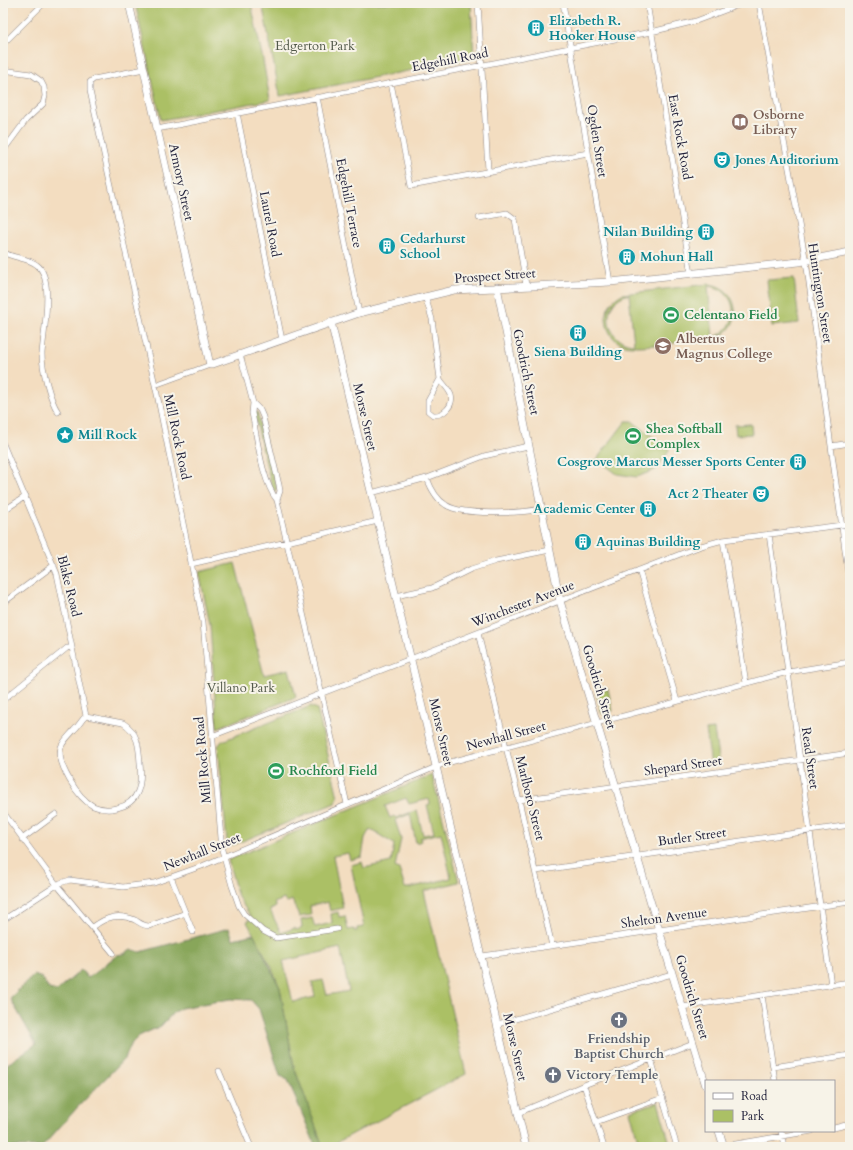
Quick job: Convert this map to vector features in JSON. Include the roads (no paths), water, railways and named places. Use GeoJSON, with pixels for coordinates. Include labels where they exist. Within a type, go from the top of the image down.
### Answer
{"type":"FeatureCollection","features":[{"type":"Feature","properties":{"kind":"main road","name":"Armory Street"},"geometry":{"type":"LineString","coordinates":[[129,3],[210,365]]}},
{"type":"Feature","properties":{"kind":"main road","name":"Prospect Street"},"geometry":{"type":"LineString","coordinates":[[210,365],[359,312],[454,290],[526,285],[610,282],[805,261],[850,252]]}},
{"type":"Feature","properties":{"kind":"main road","name":"Goodrich Street"},"geometry":{"type":"LineString","coordinates":[[497,287],[560,601],[705,1083]]}},
{"type":"Feature","properties":{"kind":"main road","name":"Morse Street"},"geometry":{"type":"LineString","coordinates":[[331,322],[526,1147]]}},
{"type":"Feature","properties":{"kind":"main road"},"geometry":{"type":"LineString","coordinates":[[719,1132],[724,1147]]}},
{"type":"Feature","properties":{"kind":"street"},"geometry":{"type":"LineString","coordinates":[[3,44],[44,3]]}},
{"type":"Feature","properties":{"kind":"street"},"geometry":{"type":"LineString","coordinates":[[478,3],[488,170]]}},
{"type":"Feature","properties":{"kind":"street","name":"Ogden Street"},"geometry":{"type":"LineString","coordinates":[[563,3],[610,282]]}},
{"type":"Feature","properties":{"kind":"street","name":"East Rock Road"},"geometry":{"type":"LineString","coordinates":[[647,3],[691,274]]}},
{"type":"Feature","properties":{"kind":"street","name":"Edgehill Road"},"geometry":{"type":"LineString","coordinates":[[157,129],[651,32],[696,21],[744,3]]}},
{"type":"Feature","properties":{"kind":"street","name":"Huntington Street"},"geometry":{"type":"LineString","coordinates":[[759,3],[805,261],[850,587]]}},
{"type":"Feature","properties":{"kind":"street","name":"Mill Rock Road"},"geometry":{"type":"LineString","coordinates":[[144,69],[94,79],[90,82],[90,91],[155,385],[203,622],[223,856],[238,906],[263,931],[276,938],[337,929]]}},
{"type":"Feature","properties":{"kind":"street"},"geometry":{"type":"LineString","coordinates":[[3,70],[31,74],[41,81],[44,87],[45,96],[43,104],[26,120],[3,151]]}},
{"type":"Feature","properties":{"kind":"street"},"geometry":{"type":"LineString","coordinates":[[391,83],[411,186],[488,170],[588,153]]}},
{"type":"Feature","properties":{"kind":"street","name":"Edgehill Terrace"},"geometry":{"type":"LineString","coordinates":[[317,97],[359,312]]}},
{"type":"Feature","properties":{"kind":"street","name":"Laurel Road"},"geometry":{"type":"LineString","coordinates":[[237,113],[282,340]]}},
{"type":"Feature","properties":{"kind":"street"},"geometry":{"type":"LineString","coordinates":[[479,218],[507,213],[515,219],[526,285]]}},
{"type":"Feature","properties":{"kind":"street"},"geometry":{"type":"LineString","coordinates":[[3,252],[15,258],[29,260],[38,265],[43,272],[46,300],[42,356],[52,404],[58,412]]}},
{"type":"Feature","properties":{"kind":"street"},"geometry":{"type":"LineString","coordinates":[[425,296],[432,319],[440,379],[449,390],[452,400],[447,409],[435,415],[428,411],[428,404],[440,379]]}},
{"type":"Feature","properties":{"kind":"street"},"geometry":{"type":"LineString","coordinates":[[240,354],[253,403],[252,413],[266,476],[270,490],[277,500],[347,804]]}},
{"type":"Feature","properties":{"kind":"street","name":"Prospect Street"},"geometry":{"type":"LineString","coordinates":[[155,385],[210,365]]}},
{"type":"Feature","properties":{"kind":"street"},"geometry":{"type":"LineString","coordinates":[[253,403],[260,410],[263,417],[279,485],[280,491],[277,500]]}},
{"type":"Feature","properties":{"kind":"street"},"geometry":{"type":"LineString","coordinates":[[831,446],[850,443]]}},
{"type":"Feature","properties":{"kind":"street","name":"Blake Road"},"geometry":{"type":"LineString","coordinates":[[3,444],[54,565],[86,716]]}},
{"type":"Feature","properties":{"kind":"street"},"geometry":{"type":"LineString","coordinates":[[371,492],[427,478],[484,456],[528,446]]}},
{"type":"Feature","properties":{"kind":"street"},"geometry":{"type":"LineString","coordinates":[[427,478],[438,499],[445,505],[456,510],[478,512],[541,509]]}},
{"type":"Feature","properties":{"kind":"street"},"geometry":{"type":"LineString","coordinates":[[3,511],[26,496]]}},
{"type":"Feature","properties":{"kind":"street"},"geometry":{"type":"LineString","coordinates":[[192,564],[378,521]]}},
{"type":"Feature","properties":{"kind":"street","name":"Winchester Avenue"},"geometry":{"type":"LineString","coordinates":[[212,736],[411,660],[701,546],[723,540],[850,524]]}},
{"type":"Feature","properties":{"kind":"street","name":"Read Street"},"geometry":{"type":"LineString","coordinates":[[769,534],[831,985]]}},
{"type":"Feature","properties":{"kind":"street"},"geometry":{"type":"LineString","coordinates":[[723,540],[746,683]]}},
{"type":"Feature","properties":{"kind":"street"},"geometry":{"type":"LineString","coordinates":[[396,596],[432,588],[472,569],[496,561],[550,550]]}},
{"type":"Feature","properties":{"kind":"street"},"geometry":{"type":"LineString","coordinates":[[3,603],[54,565]]}},
{"type":"Feature","properties":{"kind":"street"},"geometry":{"type":"LineString","coordinates":[[639,570],[677,701]]}},
{"type":"Feature","properties":{"kind":"street","name":"Marlboro Street"},"geometry":{"type":"LineString","coordinates":[[478,633],[536,871],[552,946]]}},
{"type":"Feature","properties":{"kind":"street"},"geometry":{"type":"LineString","coordinates":[[3,700],[67,648],[72,647]]}},
{"type":"Feature","properties":{"kind":"street","name":"Newhall Street"},"geometry":{"type":"LineString","coordinates":[[3,920],[57,885],[70,880],[134,886],[154,883],[171,877],[436,767],[788,672],[850,662]]}},
{"type":"Feature","properties":{"kind":"street"},"geometry":{"type":"LineString","coordinates":[[86,716],[128,726],[136,737],[139,752],[141,783],[135,798],[127,805],[113,809],[101,808],[92,805],[82,795],[64,770],[60,759],[61,747],[86,716]]}},
{"type":"Feature","properties":{"kind":"street","name":"Shepard Street"},"geometry":{"type":"LineString","coordinates":[[519,800],[850,753]]}},
{"type":"Feature","properties":{"kind":"street"},"geometry":{"type":"LineString","coordinates":[[3,812],[57,885],[93,927],[112,953]]}},
{"type":"Feature","properties":{"kind":"street"},"geometry":{"type":"LineString","coordinates":[[22,839],[56,814]]}},
{"type":"Feature","properties":{"kind":"street","name":"Butler Street"},"geometry":{"type":"LineString","coordinates":[[536,871],[850,825]]}},
{"type":"Feature","properties":{"kind":"street"},"geometry":{"type":"LineString","coordinates":[[171,877],[193,932]]}},
{"type":"Feature","properties":{"kind":"street","name":"Shelton Avenue"},"geometry":{"type":"LineString","coordinates":[[482,956],[850,902]]}},
{"type":"Feature","properties":{"kind":"street"},"geometry":{"type":"LineString","coordinates":[[93,927],[109,917],[133,920],[145,926],[149,926],[186,913]]}},
{"type":"Feature","properties":{"kind":"street"},"geometry":{"type":"LineString","coordinates":[[498,1024],[672,974]]}},
{"type":"Feature","properties":{"kind":"street"},"geometry":{"type":"LineString","coordinates":[[682,1007],[849,982],[850,996]]}},
{"type":"Feature","properties":{"kind":"street"},"geometry":{"type":"LineString","coordinates":[[762,995],[775,1080]]}},
{"type":"Feature","properties":{"kind":"street"},"geometry":{"type":"LineString","coordinates":[[518,1113],[584,1085],[693,1043]]}},
{"type":"Feature","properties":{"kind":"street"},"geometry":{"type":"LineString","coordinates":[[773,1067],[850,1055]]}},
{"type":"Feature","properties":{"kind":"street"},"geometry":{"type":"LineString","coordinates":[[651,1059],[677,1147]]}},
{"type":"Feature","properties":{"kind":"street"},"geometry":{"type":"LineString","coordinates":[[219,1071],[251,1147]]}},
{"type":"Feature","properties":{"kind":"street"},"geometry":{"type":"LineString","coordinates":[[584,1085],[604,1147]]}},
{"type":"Feature","properties":{"kind":"street"},"geometry":{"type":"LineString","coordinates":[[596,1122],[662,1098]]}},
{"type":"Feature","properties":{"kind":"street"},"geometry":{"type":"LineString","coordinates":[[835,1128],[850,1124]]}},
{"type":"Feature","properties":{"kind":"street"},"geometry":{"type":"LineString","coordinates":[[724,1147],[782,1133],[797,1132]]}},
{"type":"Feature","properties":{"kind":"street"},"geometry":{"type":"LineString","coordinates":[[782,1133],[784,1147]]}},
{"type":"Feature","properties":{"kind":"place","name":"Elizabeth R. Hooker House"},"geometry":{"type":"Point","coordinates":[536,28]}},
{"type":"Feature","properties":{"kind":"place","name":"Osborne Library"},"geometry":{"type":"Point","coordinates":[740,122]}},
{"type":"Feature","properties":{"kind":"place","name":"Jones Auditorium"},"geometry":{"type":"Point","coordinates":[722,160]}},
{"type":"Feature","properties":{"kind":"place","name":"Nilan Building"},"geometry":{"type":"Point","coordinates":[706,232]}},
{"type":"Feature","properties":{"kind":"place","name":"Cedarhurst School"},"geometry":{"type":"Point","coordinates":[387,246]}},
{"type":"Feature","properties":{"kind":"place","name":"Mohun Hall"},"geometry":{"type":"Point","coordinates":[627,257]}},
{"type":"Feature","properties":{"kind":"place","name":"Celentano Field"},"geometry":{"type":"Point","coordinates":[671,315]}},
{"type":"Feature","properties":{"kind":"place","name":"Siena Building"},"geometry":{"type":"Point","coordinates":[578,333]}},
{"type":"Feature","properties":{"kind":"place","name":"Albertus Magnus College"},"geometry":{"type":"Point","coordinates":[663,346]}},
{"type":"Feature","properties":{"kind":"place","name":"Mill Rock"},"geometry":{"type":"Point","coordinates":[65,435]}},
{"type":"Feature","properties":{"kind":"place","name":"Shea Softball Complex"},"geometry":{"type":"Point","coordinates":[633,436]}},
{"type":"Feature","properties":{"kind":"place","name":"Cosgrove Marcus Messer Sports Center"},"geometry":{"type":"Point","coordinates":[798,462]}},
{"type":"Feature","properties":{"kind":"place","name":"Act 2 Theater"},"geometry":{"type":"Point","coordinates":[761,494]}},
{"type":"Feature","properties":{"kind":"place","name":"Academic Center"},"geometry":{"type":"Point","coordinates":[648,509]}},
{"type":"Feature","properties":{"kind":"place","name":"Aquinas Building"},"geometry":{"type":"Point","coordinates":[583,542]}},
{"type":"Feature","properties":{"kind":"place","name":"Rochford Field"},"geometry":{"type":"Point","coordinates":[276,771]}},
{"type":"Feature","properties":{"kind":"place","name":"Friendship Baptist Church"},"geometry":{"type":"Point","coordinates":[619,1020]}},
{"type":"Feature","properties":{"kind":"place","name":"Victory Temple"},"geometry":{"type":"Point","coordinates":[553,1075]}},
{"type":"Feature","properties":{"kind":"park label","name":"Edgerton Park"},"geometry":{"type":"Point","coordinates":[315,46]}},
{"type":"Feature","properties":{"kind":"park label","name":"Villano Park"},"geometry":{"type":"Point","coordinates":[241,688]}}]}
